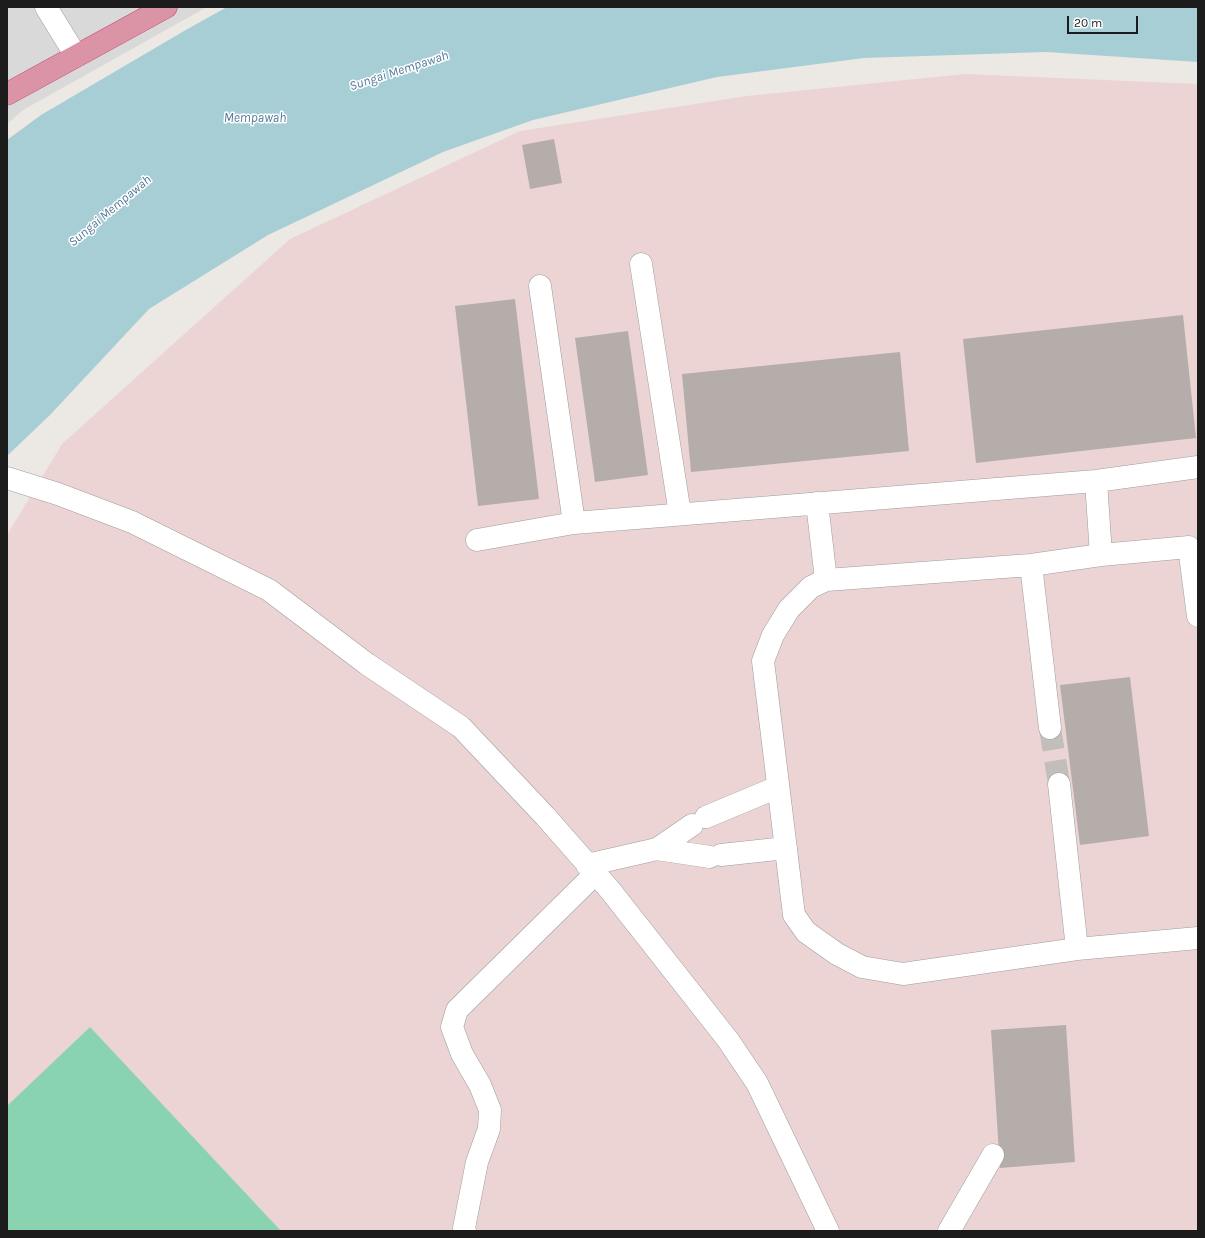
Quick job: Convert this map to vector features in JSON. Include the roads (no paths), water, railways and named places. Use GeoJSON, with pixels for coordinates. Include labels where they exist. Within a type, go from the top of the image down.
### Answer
{"type":"FeatureCollection","features":[{"type":"Feature","properties":{"kind":"highway"},"geometry":{"type":"LineString","coordinates":[[7,94],[166,7]]}},
{"type":"Feature","properties":{"kind":"street"},"geometry":{"type":"LineString","coordinates":[[46,7],[76,56]]}},
{"type":"Feature","properties":{"kind":"street"},"geometry":{"type":"LineString","coordinates":[[641,264],[680,514]]}},
{"type":"Feature","properties":{"kind":"street"},"geometry":{"type":"LineString","coordinates":[[540,286],[574,523]]}},
{"type":"Feature","properties":{"kind":"street"},"geometry":{"type":"LineString","coordinates":[[477,540],[574,523],[1096,481],[1198,467]]}},
{"type":"Feature","properties":{"kind":"street"},"geometry":{"type":"LineString","coordinates":[[7,478],[58,494],[132,522],[269,590],[367,664],[461,727],[545,816],[591,869],[728,1040],[757,1083],[828,1231]]}},
{"type":"Feature","properties":{"kind":"street"},"geometry":{"type":"LineString","coordinates":[[1096,481],[1101,555]]}},
{"type":"Feature","properties":{"kind":"street"},"geometry":{"type":"LineString","coordinates":[[817,503],[826,580]]}},
{"type":"Feature","properties":{"kind":"street"},"geometry":{"type":"LineString","coordinates":[[1198,616],[1189,547],[1101,555],[1031,565],[826,580],[811,587],[789,609],[773,636],[763,661],[794,915],[806,932],[837,954],[862,967],[903,974],[1077,949],[1198,938]]}},
{"type":"Feature","properties":{"kind":"street"},"geometry":{"type":"LineString","coordinates":[[1031,565],[1050,728]]}},
{"type":"Feature","properties":{"kind":"street"},"geometry":{"type":"LineString","coordinates":[[1058,784],[1077,949]]}},
{"type":"Feature","properties":{"kind":"street"},"geometry":{"type":"LineString","coordinates":[[465,1231],[464,1228],[477,1162],[489,1129],[490,1110],[480,1085],[462,1054],[452,1027],[457,1010],[591,869],[657,849],[699,821],[778,787]]}},
{"type":"Feature","properties":{"kind":"street"},"geometry":{"type":"LineString","coordinates":[[657,849],[716,856],[786,848]]}},
{"type":"Feature","properties":{"kind":"street"},"geometry":{"type":"LineString","coordinates":[[949,1231],[993,1155]]}},
{"type":"Feature","properties":{"kind":"water","name":"Mempawah"},"geometry":{"type":"Polygon","coordinates":[[[227,7],[1198,7],[1198,62],[1046,52],[864,58],[717,77],[533,120],[443,152],[268,235],[149,309],[50,415],[7,456],[7,140],[41,115],[227,7]]]}},
{"type":"Feature","properties":{"kind":"tunnel"},"geometry":{"type":"LineString","coordinates":[[1050,728],[1059,784]]}},
{"type":"Feature","properties":{"kind":"water label","name":"Sungai Mempawah"},"geometry":{"type":"Point","coordinates":[399,71]}},
{"type":"Feature","properties":{"kind":"water label","name":"Sungai Mempawah"},"geometry":{"type":"Point","coordinates":[110,211]}}]}
